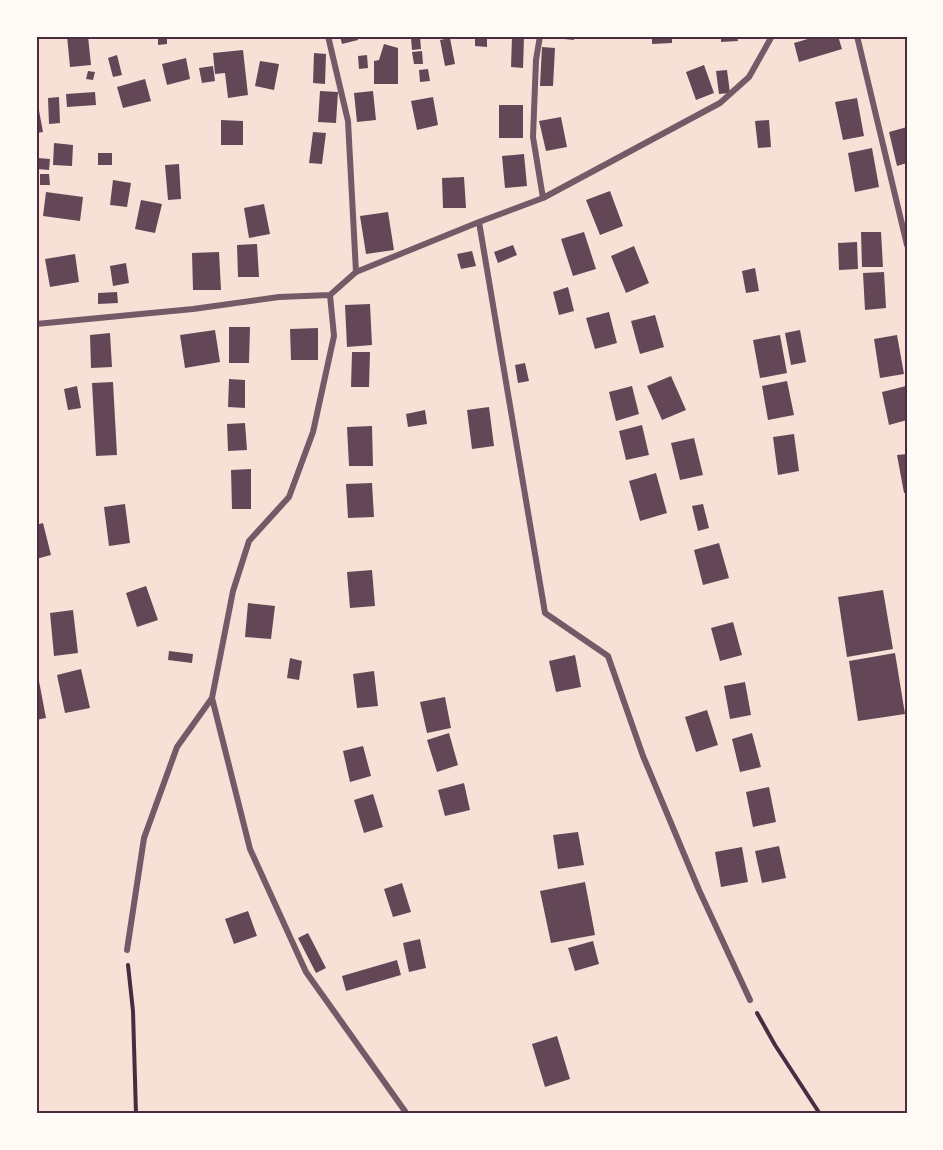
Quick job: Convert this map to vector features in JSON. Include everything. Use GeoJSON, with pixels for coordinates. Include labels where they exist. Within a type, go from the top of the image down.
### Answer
{"type":"FeatureCollection","features":[{"type":"Feature","properties":{"kind":"street"},"geometry":{"type":"LineString","coordinates":[[328,36],[348,121],[356,272]]}},
{"type":"Feature","properties":{"kind":"street"},"geometry":{"type":"LineString","coordinates":[[540,36],[536,60],[533,137],[543,198]]}},
{"type":"Feature","properties":{"kind":"street"},"geometry":{"type":"LineString","coordinates":[[36,324],[193,309],[279,297],[330,295],[356,272],[543,198],[720,103],[749,77],[772,36]]}},
{"type":"Feature","properties":{"kind":"street"},"geometry":{"type":"LineString","coordinates":[[857,36],[907,245]]}},
{"type":"Feature","properties":{"kind":"street"},"geometry":{"type":"LineString","coordinates":[[479,222],[545,613],[608,656],[643,756],[699,890],[750,1000]]}},
{"type":"Feature","properties":{"kind":"street"},"geometry":{"type":"LineString","coordinates":[[330,295],[334,336],[313,432],[289,497],[249,541],[232,591],[212,698],[250,849],[306,972],[407,1114]]}},
{"type":"Feature","properties":{"kind":"street"},"geometry":{"type":"LineString","coordinates":[[127,950],[144,838],[177,747],[212,698]]}},
{"type":"Feature","properties":{"kind":"path"},"geometry":{"type":"LineString","coordinates":[[127,950],[133,1011],[136,1114]]}},
{"type":"Feature","properties":{"kind":"path"},"geometry":{"type":"LineString","coordinates":[[750,1000],[775,1045],[820,1114]]}},
{"type":"Feature","properties":{"kind":"building"},"geometry":{"type":"Polygon","coordinates":[[[67,36],[88,36],[91,65],[70,67],[67,36]]]}},
{"type":"Feature","properties":{"kind":"building"},"geometry":{"type":"Polygon","coordinates":[[[158,36],[167,36],[167,44],[158,45],[158,36]]]}},
{"type":"Feature","properties":{"kind":"building"},"geometry":{"type":"Polygon","coordinates":[[[340,36],[357,36],[358,40],[342,44],[340,36]]]}},
{"type":"Feature","properties":{"kind":"building"},"geometry":{"type":"Polygon","coordinates":[[[420,36],[421,49],[412,50],[411,38],[420,36]]]}},
{"type":"Feature","properties":{"kind":"building"},"geometry":{"type":"Polygon","coordinates":[[[475,36],[487,36],[487,47],[475,46],[475,36]]]}},
{"type":"Feature","properties":{"kind":"building"},"geometry":{"type":"Polygon","coordinates":[[[553,36],[574,36],[574,40],[553,38],[553,36]]]}},
{"type":"Feature","properties":{"kind":"building"},"geometry":{"type":"Polygon","coordinates":[[[652,36],[672,36],[672,43],[652,44],[652,36]]]}},
{"type":"Feature","properties":{"kind":"building"},"geometry":{"type":"Polygon","coordinates":[[[721,36],[737,36],[738,41],[721,42],[721,36]]]}},
{"type":"Feature","properties":{"kind":"building"},"geometry":{"type":"Polygon","coordinates":[[[818,36],[838,36],[842,49],[799,62],[794,43],[818,36]]]}},
{"type":"Feature","properties":{"kind":"building"},"geometry":{"type":"Polygon","coordinates":[[[512,37],[524,37],[523,68],[511,67],[512,37]]]}},
{"type":"Feature","properties":{"kind":"building"},"geometry":{"type":"Polygon","coordinates":[[[450,38],[455,64],[445,66],[440,40],[450,38]]]}},
{"type":"Feature","properties":{"kind":"building"},"geometry":{"type":"Polygon","coordinates":[[[384,44],[398,48],[398,84],[374,84],[374,61],[379,60],[384,44]]]}},
{"type":"Feature","properties":{"kind":"building"},"geometry":{"type":"Polygon","coordinates":[[[542,47],[555,48],[553,86],[540,86],[542,47]]]}},
{"type":"Feature","properties":{"kind":"building"},"geometry":{"type":"Polygon","coordinates":[[[243,50],[248,95],[228,98],[225,73],[215,74],[213,53],[243,50]]]}},
{"type":"Feature","properties":{"kind":"building"},"geometry":{"type":"Polygon","coordinates":[[[422,51],[423,64],[414,64],[412,52],[422,51]]]}},
{"type":"Feature","properties":{"kind":"building"},"geometry":{"type":"Polygon","coordinates":[[[314,53],[326,54],[325,84],[313,83],[314,53]]]}},
{"type":"Feature","properties":{"kind":"building"},"geometry":{"type":"Polygon","coordinates":[[[117,55],[122,75],[113,77],[108,58],[117,55]]]}},
{"type":"Feature","properties":{"kind":"building"},"geometry":{"type":"Polygon","coordinates":[[[367,55],[368,68],[359,69],[358,56],[367,55]]]}},
{"type":"Feature","properties":{"kind":"building"},"geometry":{"type":"Polygon","coordinates":[[[186,58],[190,79],[167,85],[162,64],[186,58]]]}},
{"type":"Feature","properties":{"kind":"building"},"geometry":{"type":"Polygon","coordinates":[[[260,61],[279,64],[274,90],[255,86],[260,61]]]}},
{"type":"Feature","properties":{"kind":"building"},"geometry":{"type":"Polygon","coordinates":[[[704,65],[714,93],[696,100],[686,72],[704,65]]]}},
{"type":"Feature","properties":{"kind":"building"},"geometry":{"type":"Polygon","coordinates":[[[213,66],[215,81],[202,83],[199,68],[213,66]]]}},
{"type":"Feature","properties":{"kind":"building"},"geometry":{"type":"Polygon","coordinates":[[[428,69],[430,81],[420,82],[419,70],[428,69]]]}},
{"type":"Feature","properties":{"kind":"building"},"geometry":{"type":"Polygon","coordinates":[[[727,70],[730,93],[719,94],[716,71],[727,70]]]}},
{"type":"Feature","properties":{"kind":"building"},"geometry":{"type":"Polygon","coordinates":[[[88,71],[95,72],[93,80],[86,79],[88,71]]]}},
{"type":"Feature","properties":{"kind":"building"},"geometry":{"type":"Polygon","coordinates":[[[145,79],[151,101],[123,108],[117,87],[145,79]]]}},
{"type":"Feature","properties":{"kind":"building"},"geometry":{"type":"Polygon","coordinates":[[[320,91],[338,92],[336,123],[318,122],[320,91]]]}},
{"type":"Feature","properties":{"kind":"building"},"geometry":{"type":"Polygon","coordinates":[[[373,91],[376,120],[357,122],[354,93],[373,91]]]}},
{"type":"Feature","properties":{"kind":"building"},"geometry":{"type":"Polygon","coordinates":[[[95,92],[96,105],[67,107],[66,94],[95,92]]]}},
{"type":"Feature","properties":{"kind":"building"},"geometry":{"type":"Polygon","coordinates":[[[59,97],[60,123],[49,124],[48,98],[59,97]]]}},
{"type":"Feature","properties":{"kind":"building"},"geometry":{"type":"Polygon","coordinates":[[[433,97],[438,125],[417,130],[411,101],[433,97]]]}},
{"type":"Feature","properties":{"kind":"building"},"geometry":{"type":"Polygon","coordinates":[[[857,98],[864,136],[843,140],[835,102],[857,98]]]}},
{"type":"Feature","properties":{"kind":"building"},"geometry":{"type":"Polygon","coordinates":[[[36,105],[38,105],[43,132],[36,133],[36,105]]]}},
{"type":"Feature","properties":{"kind":"building"},"geometry":{"type":"Polygon","coordinates":[[[499,105],[523,105],[523,138],[499,138],[499,105]]]}},
{"type":"Feature","properties":{"kind":"building"},"geometry":{"type":"Polygon","coordinates":[[[561,117],[567,147],[546,151],[539,121],[561,117]]]}},
{"type":"Feature","properties":{"kind":"building"},"geometry":{"type":"Polygon","coordinates":[[[221,120],[243,121],[243,145],[221,145],[221,120]]]}},
{"type":"Feature","properties":{"kind":"building"},"geometry":{"type":"Polygon","coordinates":[[[769,120],[771,147],[758,148],[755,121],[769,120]]]}},
{"type":"Feature","properties":{"kind":"building"},"geometry":{"type":"Polygon","coordinates":[[[907,127],[907,163],[897,166],[889,132],[907,127]]]}},
{"type":"Feature","properties":{"kind":"building"},"geometry":{"type":"Polygon","coordinates":[[[313,132],[326,133],[322,164],[309,163],[313,132]]]}},
{"type":"Feature","properties":{"kind":"building"},"geometry":{"type":"Polygon","coordinates":[[[54,143],[73,145],[72,166],[53,165],[54,143]]]}},
{"type":"Feature","properties":{"kind":"building"},"geometry":{"type":"Polygon","coordinates":[[[872,148],[879,187],[855,192],[848,153],[872,148]]]}},
{"type":"Feature","properties":{"kind":"building"},"geometry":{"type":"Polygon","coordinates":[[[98,153],[112,153],[112,165],[98,165],[98,153]]]}},
{"type":"Feature","properties":{"kind":"building"},"geometry":{"type":"Polygon","coordinates":[[[524,154],[527,186],[505,188],[502,156],[524,154]]]}},
{"type":"Feature","properties":{"kind":"building"},"geometry":{"type":"Polygon","coordinates":[[[38,158],[50,159],[49,170],[37,169],[38,158]]]}},
{"type":"Feature","properties":{"kind":"building"},"geometry":{"type":"Polygon","coordinates":[[[179,164],[181,199],[168,200],[165,165],[179,164]]]}},
{"type":"Feature","properties":{"kind":"building"},"geometry":{"type":"Polygon","coordinates":[[[40,174],[49,174],[50,185],[40,185],[40,174]]]}},
{"type":"Feature","properties":{"kind":"building"},"geometry":{"type":"Polygon","coordinates":[[[464,177],[466,208],[443,208],[442,178],[464,177]]]}},
{"type":"Feature","properties":{"kind":"building"},"geometry":{"type":"Polygon","coordinates":[[[113,180],[131,183],[127,207],[110,205],[113,180]]]}},
{"type":"Feature","properties":{"kind":"building"},"geometry":{"type":"Polygon","coordinates":[[[610,191],[623,226],[600,235],[586,200],[610,191]]]}},
{"type":"Feature","properties":{"kind":"building"},"geometry":{"type":"Polygon","coordinates":[[[46,192],[83,197],[80,221],[43,216],[46,192]]]}},
{"type":"Feature","properties":{"kind":"building"},"geometry":{"type":"Polygon","coordinates":[[[141,200],[162,204],[155,233],[135,229],[141,200]]]}},
{"type":"Feature","properties":{"kind":"building"},"geometry":{"type":"Polygon","coordinates":[[[264,204],[270,234],[249,238],[244,208],[264,204]]]}},
{"type":"Feature","properties":{"kind":"building"},"geometry":{"type":"Polygon","coordinates":[[[388,212],[394,250],[366,254],[360,216],[388,212]]]}},
{"type":"Feature","properties":{"kind":"building"},"geometry":{"type":"Polygon","coordinates":[[[584,232],[596,269],[573,276],[561,239],[584,232]]]}},
{"type":"Feature","properties":{"kind":"building"},"geometry":{"type":"Polygon","coordinates":[[[861,232],[881,232],[883,267],[862,267],[861,232]]]}},
{"type":"Feature","properties":{"kind":"building"},"geometry":{"type":"Polygon","coordinates":[[[857,242],[858,269],[839,270],[838,243],[857,242]]]}},
{"type":"Feature","properties":{"kind":"building"},"geometry":{"type":"Polygon","coordinates":[[[257,244],[259,277],[238,277],[237,245],[257,244]]]}},
{"type":"Feature","properties":{"kind":"building"},"geometry":{"type":"Polygon","coordinates":[[[513,245],[517,255],[498,263],[494,252],[513,245]]]}},
{"type":"Feature","properties":{"kind":"building"},"geometry":{"type":"Polygon","coordinates":[[[634,246],[649,283],[626,293],[611,256],[634,246]]]}},
{"type":"Feature","properties":{"kind":"building"},"geometry":{"type":"Polygon","coordinates":[[[472,251],[476,266],[461,269],[457,254],[472,251]]]}},
{"type":"Feature","properties":{"kind":"building"},"geometry":{"type":"Polygon","coordinates":[[[219,252],[221,290],[193,290],[192,253],[219,252]]]}},
{"type":"Feature","properties":{"kind":"building"},"geometry":{"type":"Polygon","coordinates":[[[75,254],[79,282],[50,287],[45,259],[75,254]]]}},
{"type":"Feature","properties":{"kind":"building"},"geometry":{"type":"Polygon","coordinates":[[[126,263],[129,283],[113,286],[110,266],[126,263]]]}},
{"type":"Feature","properties":{"kind":"building"},"geometry":{"type":"Polygon","coordinates":[[[755,268],[759,291],[746,293],[742,271],[755,268]]]}},
{"type":"Feature","properties":{"kind":"building"},"geometry":{"type":"Polygon","coordinates":[[[884,272],[886,308],[865,310],[863,273],[884,272]]]}},
{"type":"Feature","properties":{"kind":"building"},"geometry":{"type":"Polygon","coordinates":[[[568,287],[574,311],[559,315],[553,292],[568,287]]]}},
{"type":"Feature","properties":{"kind":"building"},"geometry":{"type":"Polygon","coordinates":[[[117,292],[118,303],[98,304],[98,293],[117,292]]]}},
{"type":"Feature","properties":{"kind":"building"},"geometry":{"type":"Polygon","coordinates":[[[370,304],[372,345],[347,347],[345,305],[370,304]]]}},
{"type":"Feature","properties":{"kind":"building"},"geometry":{"type":"Polygon","coordinates":[[[609,312],[617,343],[595,349],[586,318],[609,312]]]}},
{"type":"Feature","properties":{"kind":"building"},"geometry":{"type":"Polygon","coordinates":[[[655,315],[664,347],[640,354],[631,321],[655,315]]]}},
{"type":"Feature","properties":{"kind":"building"},"geometry":{"type":"Polygon","coordinates":[[[229,327],[250,327],[249,363],[229,363],[229,327]]]}},
{"type":"Feature","properties":{"kind":"building"},"geometry":{"type":"Polygon","coordinates":[[[318,328],[318,360],[291,360],[290,329],[318,328]]]}},
{"type":"Feature","properties":{"kind":"building"},"geometry":{"type":"Polygon","coordinates":[[[215,330],[220,362],[185,368],[180,335],[215,330]]]}},
{"type":"Feature","properties":{"kind":"building"},"geometry":{"type":"Polygon","coordinates":[[[800,330],[806,362],[791,365],[785,333],[800,330]]]}},
{"type":"Feature","properties":{"kind":"building"},"geometry":{"type":"Polygon","coordinates":[[[110,333],[112,367],[91,368],[90,335],[110,333]]]}},
{"type":"Feature","properties":{"kind":"building"},"geometry":{"type":"Polygon","coordinates":[[[780,335],[787,373],[760,378],[753,340],[780,335]]]}},
{"type":"Feature","properties":{"kind":"building"},"geometry":{"type":"Polygon","coordinates":[[[897,335],[904,374],[880,378],[874,339],[897,335]]]}},
{"type":"Feature","properties":{"kind":"building"},"geometry":{"type":"Polygon","coordinates":[[[352,352],[370,352],[369,387],[351,387],[352,352]]]}},
{"type":"Feature","properties":{"kind":"building"},"geometry":{"type":"Polygon","coordinates":[[[525,363],[529,381],[518,383],[515,365],[525,363]]]}},
{"type":"Feature","properties":{"kind":"building"},"geometry":{"type":"Polygon","coordinates":[[[671,376],[686,410],[662,420],[647,386],[671,376]]]}},
{"type":"Feature","properties":{"kind":"building"},"geometry":{"type":"Polygon","coordinates":[[[229,379],[245,380],[245,408],[228,407],[229,379]]]}},
{"type":"Feature","properties":{"kind":"building"},"geometry":{"type":"Polygon","coordinates":[[[787,381],[794,415],[768,420],[762,386],[787,381]]]}},
{"type":"Feature","properties":{"kind":"building"},"geometry":{"type":"Polygon","coordinates":[[[113,382],[117,455],[96,456],[92,383],[113,382]]]}},
{"type":"Feature","properties":{"kind":"building"},"geometry":{"type":"Polygon","coordinates":[[[77,386],[81,408],[68,410],[64,389],[77,386]]]}},
{"type":"Feature","properties":{"kind":"building"},"geometry":{"type":"Polygon","coordinates":[[[632,386],[639,414],[616,421],[609,392],[632,386]]]}},
{"type":"Feature","properties":{"kind":"building"},"geometry":{"type":"Polygon","coordinates":[[[906,386],[907,420],[889,425],[882,392],[906,386]]]}},
{"type":"Feature","properties":{"kind":"building"},"geometry":{"type":"Polygon","coordinates":[[[489,407],[494,446],[472,449],[467,410],[489,407]]]}},
{"type":"Feature","properties":{"kind":"building"},"geometry":{"type":"Polygon","coordinates":[[[425,410],[427,424],[408,427],[406,414],[425,410]]]}},
{"type":"Feature","properties":{"kind":"building"},"geometry":{"type":"Polygon","coordinates":[[[245,423],[247,450],[228,451],[227,424],[245,423]]]}},
{"type":"Feature","properties":{"kind":"building"},"geometry":{"type":"Polygon","coordinates":[[[642,425],[649,455],[626,460],[619,431],[642,425]]]}},
{"type":"Feature","properties":{"kind":"building"},"geometry":{"type":"Polygon","coordinates":[[[372,426],[373,466],[349,466],[347,427],[372,426]]]}},
{"type":"Feature","properties":{"kind":"building"},"geometry":{"type":"Polygon","coordinates":[[[794,434],[799,471],[778,475],[773,437],[794,434]]]}},
{"type":"Feature","properties":{"kind":"building"},"geometry":{"type":"Polygon","coordinates":[[[694,438],[703,475],[680,480],[671,443],[694,438]]]}},
{"type":"Feature","properties":{"kind":"building"},"geometry":{"type":"Polygon","coordinates":[[[907,454],[907,493],[904,493],[897,455],[907,454]]]}},
{"type":"Feature","properties":{"kind":"building"},"geometry":{"type":"Polygon","coordinates":[[[251,469],[251,509],[232,509],[231,470],[251,469]]]}},
{"type":"Feature","properties":{"kind":"building"},"geometry":{"type":"Polygon","coordinates":[[[656,473],[667,513],[640,521],[629,481],[656,473]]]}},
{"type":"Feature","properties":{"kind":"building"},"geometry":{"type":"Polygon","coordinates":[[[372,483],[374,517],[348,518],[346,484],[372,483]]]}},
{"type":"Feature","properties":{"kind":"building"},"geometry":{"type":"Polygon","coordinates":[[[125,504],[130,543],[109,546],[104,507],[125,504]]]}},
{"type":"Feature","properties":{"kind":"building"},"geometry":{"type":"Polygon","coordinates":[[[703,504],[709,528],[698,531],[692,506],[703,504]]]}},
{"type":"Feature","properties":{"kind":"building"},"geometry":{"type":"Polygon","coordinates":[[[43,523],[51,555],[36,559],[36,525],[43,523]]]}},
{"type":"Feature","properties":{"kind":"building"},"geometry":{"type":"Polygon","coordinates":[[[719,543],[729,578],[703,585],[694,550],[719,543]]]}},
{"type":"Feature","properties":{"kind":"building"},"geometry":{"type":"Polygon","coordinates":[[[372,570],[375,606],[350,608],[347,572],[372,570]]]}},
{"type":"Feature","properties":{"kind":"building"},"geometry":{"type":"Polygon","coordinates":[[[146,586],[158,620],[137,627],[126,593],[146,586]]]}},
{"type":"Feature","properties":{"kind":"building"},"geometry":{"type":"Polygon","coordinates":[[[883,590],[893,649],[847,657],[838,597],[883,590]]]}},
{"type":"Feature","properties":{"kind":"building"},"geometry":{"type":"Polygon","coordinates":[[[248,603],[275,606],[271,639],[245,637],[248,603]]]}},
{"type":"Feature","properties":{"kind":"building"},"geometry":{"type":"Polygon","coordinates":[[[73,610],[78,653],[54,656],[50,613],[73,610]]]}},
{"type":"Feature","properties":{"kind":"building"},"geometry":{"type":"Polygon","coordinates":[[[733,622],[742,655],[720,661],[711,628],[733,622]]]}},
{"type":"Feature","properties":{"kind":"building"},"geometry":{"type":"Polygon","coordinates":[[[169,651],[193,654],[192,663],[168,660],[169,651]]]}},
{"type":"Feature","properties":{"kind":"building"},"geometry":{"type":"Polygon","coordinates":[[[895,653],[905,714],[858,721],[849,661],[895,653]]]}},
{"type":"Feature","properties":{"kind":"building"},"geometry":{"type":"Polygon","coordinates":[[[575,655],[581,687],[556,692],[549,661],[575,655]]]}},
{"type":"Feature","properties":{"kind":"building"},"geometry":{"type":"Polygon","coordinates":[[[290,658],[302,661],[299,680],[287,678],[290,658]]]}},
{"type":"Feature","properties":{"kind":"building"},"geometry":{"type":"Polygon","coordinates":[[[81,669],[90,708],[65,713],[57,675],[81,669]]]}},
{"type":"Feature","properties":{"kind":"building"},"geometry":{"type":"Polygon","coordinates":[[[374,671],[378,706],[357,708],[353,674],[374,671]]]}},
{"type":"Feature","properties":{"kind":"building"},"geometry":{"type":"Polygon","coordinates":[[[39,681],[46,718],[36,720],[36,682],[39,681]]]}},
{"type":"Feature","properties":{"kind":"building"},"geometry":{"type":"Polygon","coordinates":[[[745,682],[751,715],[730,719],[724,686],[745,682]]]}},
{"type":"Feature","properties":{"kind":"building"},"geometry":{"type":"Polygon","coordinates":[[[445,697],[451,728],[427,733],[420,702],[445,697]]]}},
{"type":"Feature","properties":{"kind":"building"},"geometry":{"type":"Polygon","coordinates":[[[707,710],[718,745],[696,752],[685,717],[707,710]]]}},
{"type":"Feature","properties":{"kind":"building"},"geometry":{"type":"Polygon","coordinates":[[[449,733],[458,765],[437,772],[427,740],[449,733]]]}},
{"type":"Feature","properties":{"kind":"building"},"geometry":{"type":"Polygon","coordinates":[[[752,733],[761,767],[740,772],[732,739],[752,733]]]}},
{"type":"Feature","properties":{"kind":"building"},"geometry":{"type":"Polygon","coordinates":[[[363,746],[371,776],[350,782],[343,751],[363,746]]]}},
{"type":"Feature","properties":{"kind":"building"},"geometry":{"type":"Polygon","coordinates":[[[464,783],[470,810],[445,816],[438,790],[464,783]]]}},
{"type":"Feature","properties":{"kind":"building"},"geometry":{"type":"Polygon","coordinates":[[[769,787],[776,822],[753,827],[746,792],[769,787]]]}},
{"type":"Feature","properties":{"kind":"building"},"geometry":{"type":"Polygon","coordinates":[[[373,794],[383,827],[364,833],[354,800],[373,794]]]}},
{"type":"Feature","properties":{"kind":"building"},"geometry":{"type":"Polygon","coordinates":[[[578,832],[584,865],[558,869],[553,835],[578,832]]]}},
{"type":"Feature","properties":{"kind":"building"},"geometry":{"type":"Polygon","coordinates":[[[779,846],[786,878],[762,883],[755,851],[779,846]]]}},
{"type":"Feature","properties":{"kind":"building"},"geometry":{"type":"Polygon","coordinates":[[[742,847],[748,882],[721,887],[715,852],[742,847]]]}},
{"type":"Feature","properties":{"kind":"building"},"geometry":{"type":"Polygon","coordinates":[[[585,882],[595,935],[551,943],[540,891],[585,882]]]}},
{"type":"Feature","properties":{"kind":"building"},"geometry":{"type":"Polygon","coordinates":[[[402,883],[411,912],[393,917],[384,889],[402,883]]]}},
{"type":"Feature","properties":{"kind":"building"},"geometry":{"type":"Polygon","coordinates":[[[248,911],[257,936],[234,944],[225,919],[248,911]]]}},
{"type":"Feature","properties":{"kind":"building"},"geometry":{"type":"Polygon","coordinates":[[[308,933],[326,968],[316,973],[298,938],[308,933]]]}},
{"type":"Feature","properties":{"kind":"building"},"geometry":{"type":"Polygon","coordinates":[[[420,939],[426,968],[409,972],[403,943],[420,939]]]}},
{"type":"Feature","properties":{"kind":"building"},"geometry":{"type":"Polygon","coordinates":[[[593,941],[599,964],[575,971],[568,948],[593,941]]]}},
{"type":"Feature","properties":{"kind":"building"},"geometry":{"type":"Polygon","coordinates":[[[397,960],[401,975],[346,991],[342,976],[397,960]]]}},
{"type":"Feature","properties":{"kind":"building"},"geometry":{"type":"Polygon","coordinates":[[[557,1036],[570,1079],[545,1087],[532,1044],[557,1036]]]}}]}
